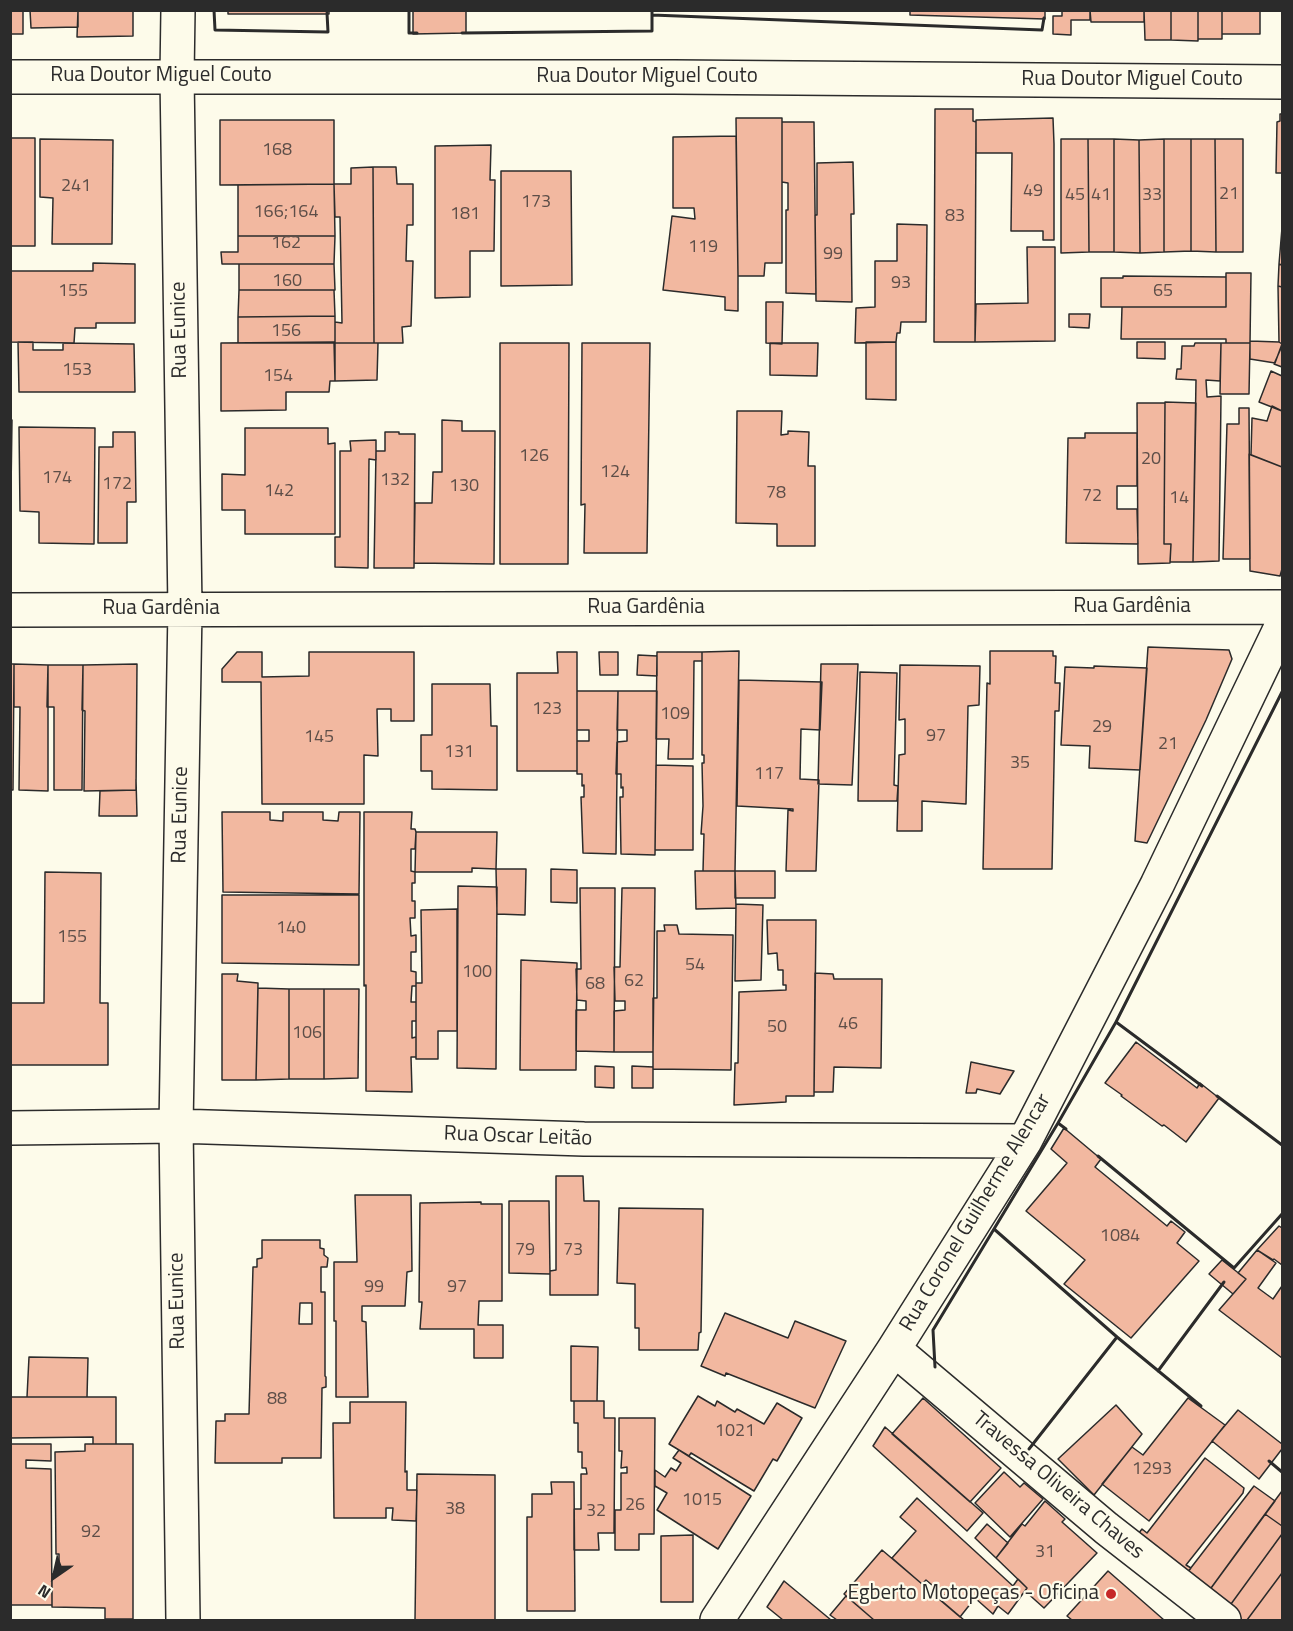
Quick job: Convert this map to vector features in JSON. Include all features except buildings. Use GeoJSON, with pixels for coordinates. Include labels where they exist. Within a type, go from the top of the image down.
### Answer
{"type":"FeatureCollection","features":[{"type":"Feature","properties":{"kind":"street","name":"Rua Eunice"},"geometry":{"type":"LineString","coordinates":[[178,10],[184,609],[176,1126],[183,1620]]}},
{"type":"Feature","properties":{"kind":"street","name":"Rua Doutor Miguel Couto"},"geometry":{"type":"LineString","coordinates":[[10,77],[1282,82]]}},
{"type":"Feature","properties":{"kind":"street","name":"Rua Gardênia"},"geometry":{"type":"LineString","coordinates":[[10,610],[1282,607]]}},
{"type":"Feature","properties":{"kind":"street","name":"Rua Coronel Guilherme Alencar"},"geometry":{"type":"LineString","coordinates":[[717,1620],[894,1349],[1025,1141],[1156,885],[1282,625]]}},
{"type":"Feature","properties":{"kind":"street","name":"Rua Oscar Leitão"},"geometry":{"type":"LineString","coordinates":[[10,1128],[176,1126],[584,1139],[1025,1141]]}},
{"type":"Feature","properties":{"kind":"street","name":"Travessa Oliveira Chaves"},"geometry":{"type":"LineString","coordinates":[[894,1349],[1106,1528],[1224,1620]]}},
{"type":"Feature","properties":{"kind":"wall"},"geometry":{"type":"LineString","coordinates":[[214,10],[215,30],[328,32],[327,13]]}},
{"type":"Feature","properties":{"kind":"wall"},"geometry":{"type":"LineString","coordinates":[[409,10],[409,33],[417,33]]}},
{"type":"Feature","properties":{"kind":"wall"},"geometry":{"type":"LineString","coordinates":[[462,33],[652,31],[652,10]]}},
{"type":"Feature","properties":{"kind":"wall"},"geometry":{"type":"LineString","coordinates":[[652,15],[1042,30],[1044,18]]}},
{"type":"Feature","properties":{"kind":"wall"},"geometry":{"type":"LineString","coordinates":[[1202,1086],[1116,1022],[1282,692]]}},
{"type":"Feature","properties":{"kind":"wall"},"geometry":{"type":"LineString","coordinates":[[1066,1129],[1058,1123],[1116,1022]]}},
{"type":"Feature","properties":{"kind":"wall"},"geometry":{"type":"LineString","coordinates":[[1217,1096],[1282,1145]]}},
{"type":"Feature","properties":{"kind":"wall"},"geometry":{"type":"LineString","coordinates":[[935,1367],[933,1330],[1058,1123]]}},
{"type":"Feature","properties":{"kind":"wall"},"geometry":{"type":"LineString","coordinates":[[1098,1156],[1234,1268],[1282,1214]]}},
{"type":"Feature","properties":{"kind":"wall"},"geometry":{"type":"LineString","coordinates":[[994,1229],[1117,1337],[1029,1449]]}},
{"type":"Feature","properties":{"kind":"wall"},"geometry":{"type":"LineString","coordinates":[[1158,1371],[1224,1282]]}},
{"type":"Feature","properties":{"kind":"wall"},"geometry":{"type":"LineString","coordinates":[[1117,1337],[1201,1406]]}},
{"type":"Feature","properties":{"kind":"wall"},"geometry":{"type":"LineString","coordinates":[[1269,1461],[1282,1472]]}},
{"type":"Feature","properties":{"kind":"place","name":"Egberto Motopeças - Oficina"},"geometry":{"type":"Point","coordinates":[1111,1594]}}]}
